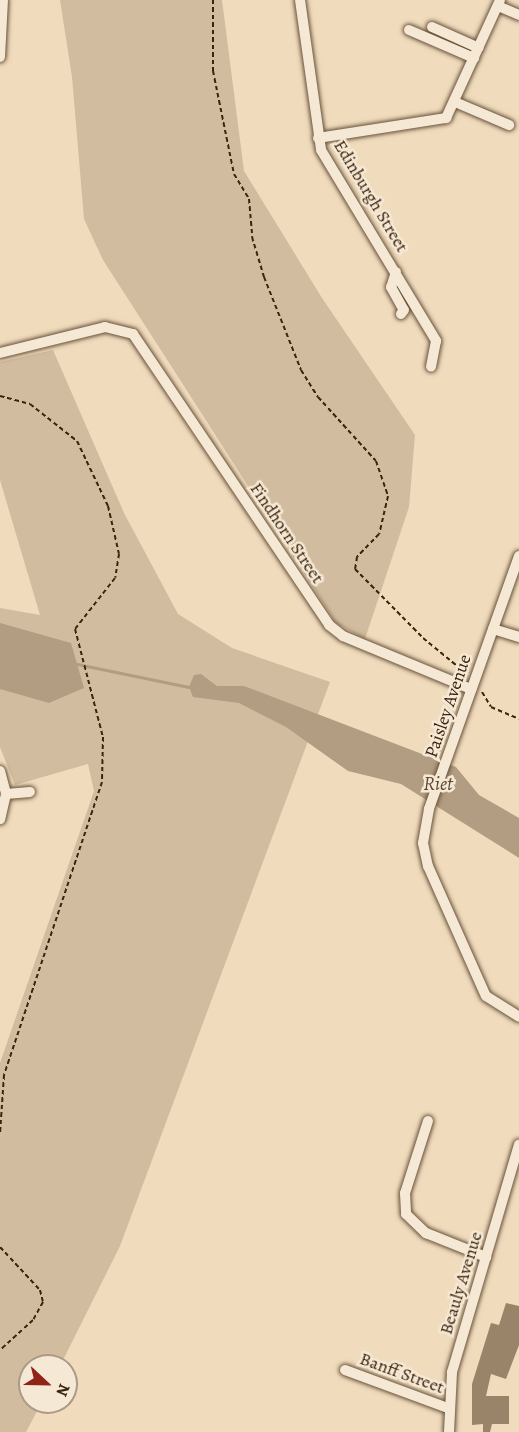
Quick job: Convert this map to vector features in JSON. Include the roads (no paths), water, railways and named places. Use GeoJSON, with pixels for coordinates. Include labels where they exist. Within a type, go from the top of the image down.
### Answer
{"type":"FeatureCollection","features":[{"type":"Feature","properties":{"kind":"street"},"geometry":{"type":"LineString","coordinates":[[0,57],[3,0]]}},
{"type":"Feature","properties":{"kind":"street","name":"Edinburgh Street"},"geometry":{"type":"LineString","coordinates":[[300,0],[318,138],[323,155],[395,270],[436,341],[431,367]]}},
{"type":"Feature","properties":{"kind":"street"},"geometry":{"type":"LineString","coordinates":[[318,138],[439,121],[455,102],[499,3],[519,15]]}},
{"type":"Feature","properties":{"kind":"street"},"geometry":{"type":"LineString","coordinates":[[432,27],[477,53]]}},
{"type":"Feature","properties":{"kind":"street"},"geometry":{"type":"LineString","coordinates":[[409,30],[477,53]]}},
{"type":"Feature","properties":{"kind":"street"},"geometry":{"type":"LineString","coordinates":[[455,102],[509,125]]}},
{"type":"Feature","properties":{"kind":"street"},"geometry":{"type":"LineString","coordinates":[[395,270],[391,286],[404,310],[401,314]]}},
{"type":"Feature","properties":{"kind":"street","name":"Findhorn Street"},"geometry":{"type":"LineString","coordinates":[[0,353],[105,327],[128,331],[144,346],[329,625],[343,636],[472,686]]}},
{"type":"Feature","properties":{"kind":"street","name":"Paisley Avenue"},"geometry":{"type":"LineString","coordinates":[[517,1018],[486,996],[428,866],[423,835],[429,808],[519,556]]}},
{"type":"Feature","properties":{"kind":"street"},"geometry":{"type":"LineString","coordinates":[[493,629],[519,636]]}},
{"type":"Feature","properties":{"kind":"street"},"geometry":{"type":"LineString","coordinates":[[0,771],[6,794],[0,819]]}},
{"type":"Feature","properties":{"kind":"street"},"geometry":{"type":"LineString","coordinates":[[6,794],[30,792]]}},
{"type":"Feature","properties":{"kind":"street"},"geometry":{"type":"LineString","coordinates":[[428,1121],[405,1193],[406,1214],[426,1233],[486,1257]]}},
{"type":"Feature","properties":{"kind":"street","name":"Beauly Avenue"},"geometry":{"type":"LineString","coordinates":[[449,1432],[448,1408],[452,1372],[519,1145]]}},
{"type":"Feature","properties":{"kind":"street","name":"Banff Street"},"geometry":{"type":"LineString","coordinates":[[345,1370],[448,1408]]}},
{"type":"Feature","properties":{"kind":"water"},"geometry":{"type":"Polygon","coordinates":[[[0,623],[71,643],[84,688],[49,703],[0,689],[0,623]]]}},
{"type":"Feature","properties":{"kind":"water","name":"Riet"},"geometry":{"type":"Polygon","coordinates":[[[201,674],[217,686],[244,686],[456,767],[479,795],[519,818],[519,858],[401,784],[348,771],[286,727],[239,703],[193,697],[189,687],[194,675],[201,674]]]}},
{"type":"Feature","properties":{"kind":"waterway","name":"Riet"},"geometry":{"type":"LineString","coordinates":[[77,664],[189,687]]}}]}
